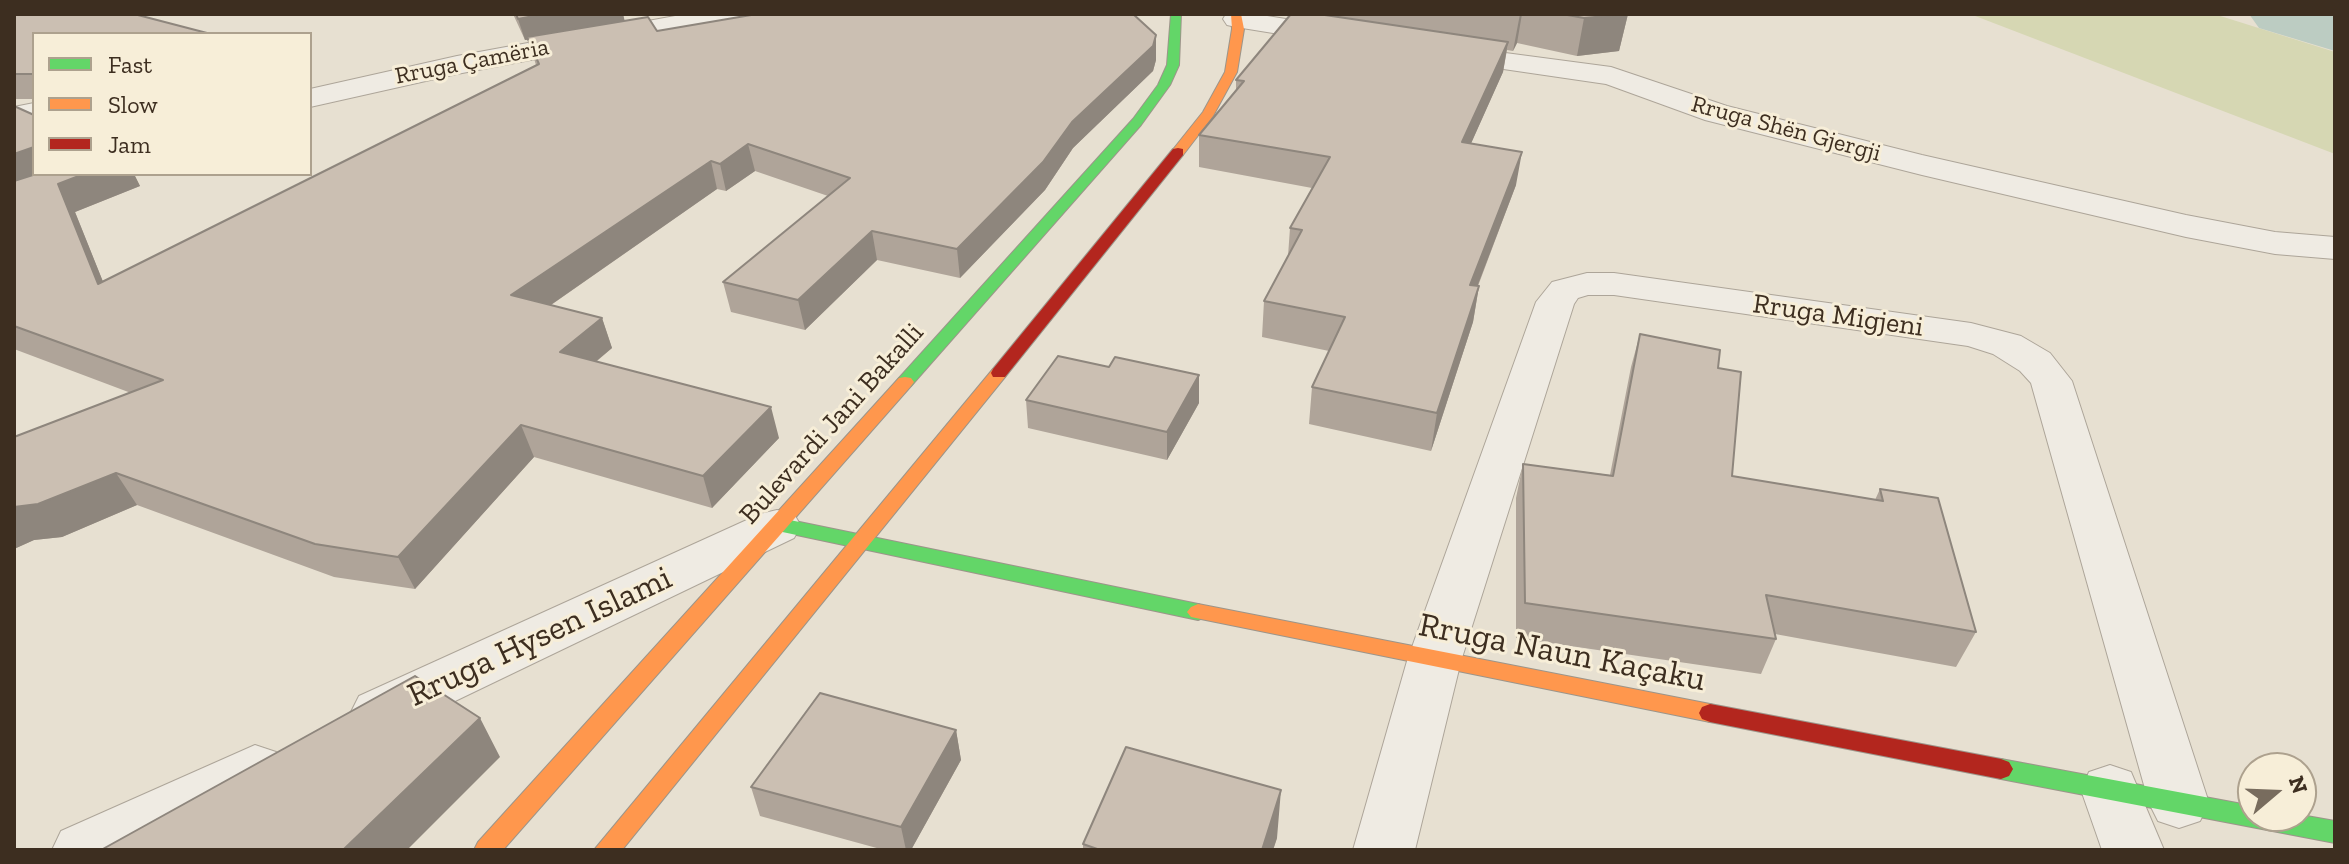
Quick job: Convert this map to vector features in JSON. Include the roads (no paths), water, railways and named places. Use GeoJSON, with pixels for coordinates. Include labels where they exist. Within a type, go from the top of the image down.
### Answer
{"type":"FeatureCollection","features":[{"type":"Feature","properties":{"kind":"main road","name":"Bulevardi Jani Bakalli"},"geometry":{"type":"LineString","coordinates":[[487,850],[1137,122],[1164,85],[1173,65],[1176,14]]}},
{"type":"Feature","properties":{"kind":"main road"},"geometry":{"type":"LineString","coordinates":[[607,850],[862,542],[1209,113],[1231,72],[1237,42],[1236,17]]}},
{"type":"Feature","properties":{"kind":"main road","name":"Rruga Naun Kaçaku"},"geometry":{"type":"LineString","coordinates":[[780,525],[1434,661],[2335,832]]}},
{"type":"Feature","properties":{"kind":"street","name":"Rruga Çamëria"},"geometry":{"type":"LineString","coordinates":[[312,98],[457,65],[729,14]]}},
{"type":"Feature","properties":{"kind":"street"},"geometry":{"type":"LineString","coordinates":[[1236,17],[1366,41]]}},
{"type":"Feature","properties":{"kind":"street","name":"Rruga Shën Gjergji"},"geometry":{"type":"LineString","coordinates":[[1411,48],[1611,76],[1716,113],[1989,181],[2186,226],[2275,243],[2335,248]]}},
{"type":"Feature","properties":{"kind":"street","name":"Rruga Migjeni"},"geometry":{"type":"LineString","coordinates":[[1434,661],[1555,302],[1565,290],[1587,284],[1614,284],[1971,335],[2007,345],[2035,362],[2051,381],[2179,803]]}},
{"type":"Feature","properties":{"kind":"street","name":"Rruga Hysen Islami"},"geometry":{"type":"LineString","coordinates":[[83,850],[780,525]]}},
{"type":"Feature","properties":{"kind":"street"},"geometry":{"type":"LineString","coordinates":[[1384,850],[1434,661]]}},
{"type":"Feature","properties":{"kind":"street"},"geometry":{"type":"LineString","coordinates":[[2110,790],[2133,850]]}},
{"type":"Feature","properties":{"kind":"waterway"},"geometry":{"type":"LineString","coordinates":[[2283,14],[2335,30]]}}]}
